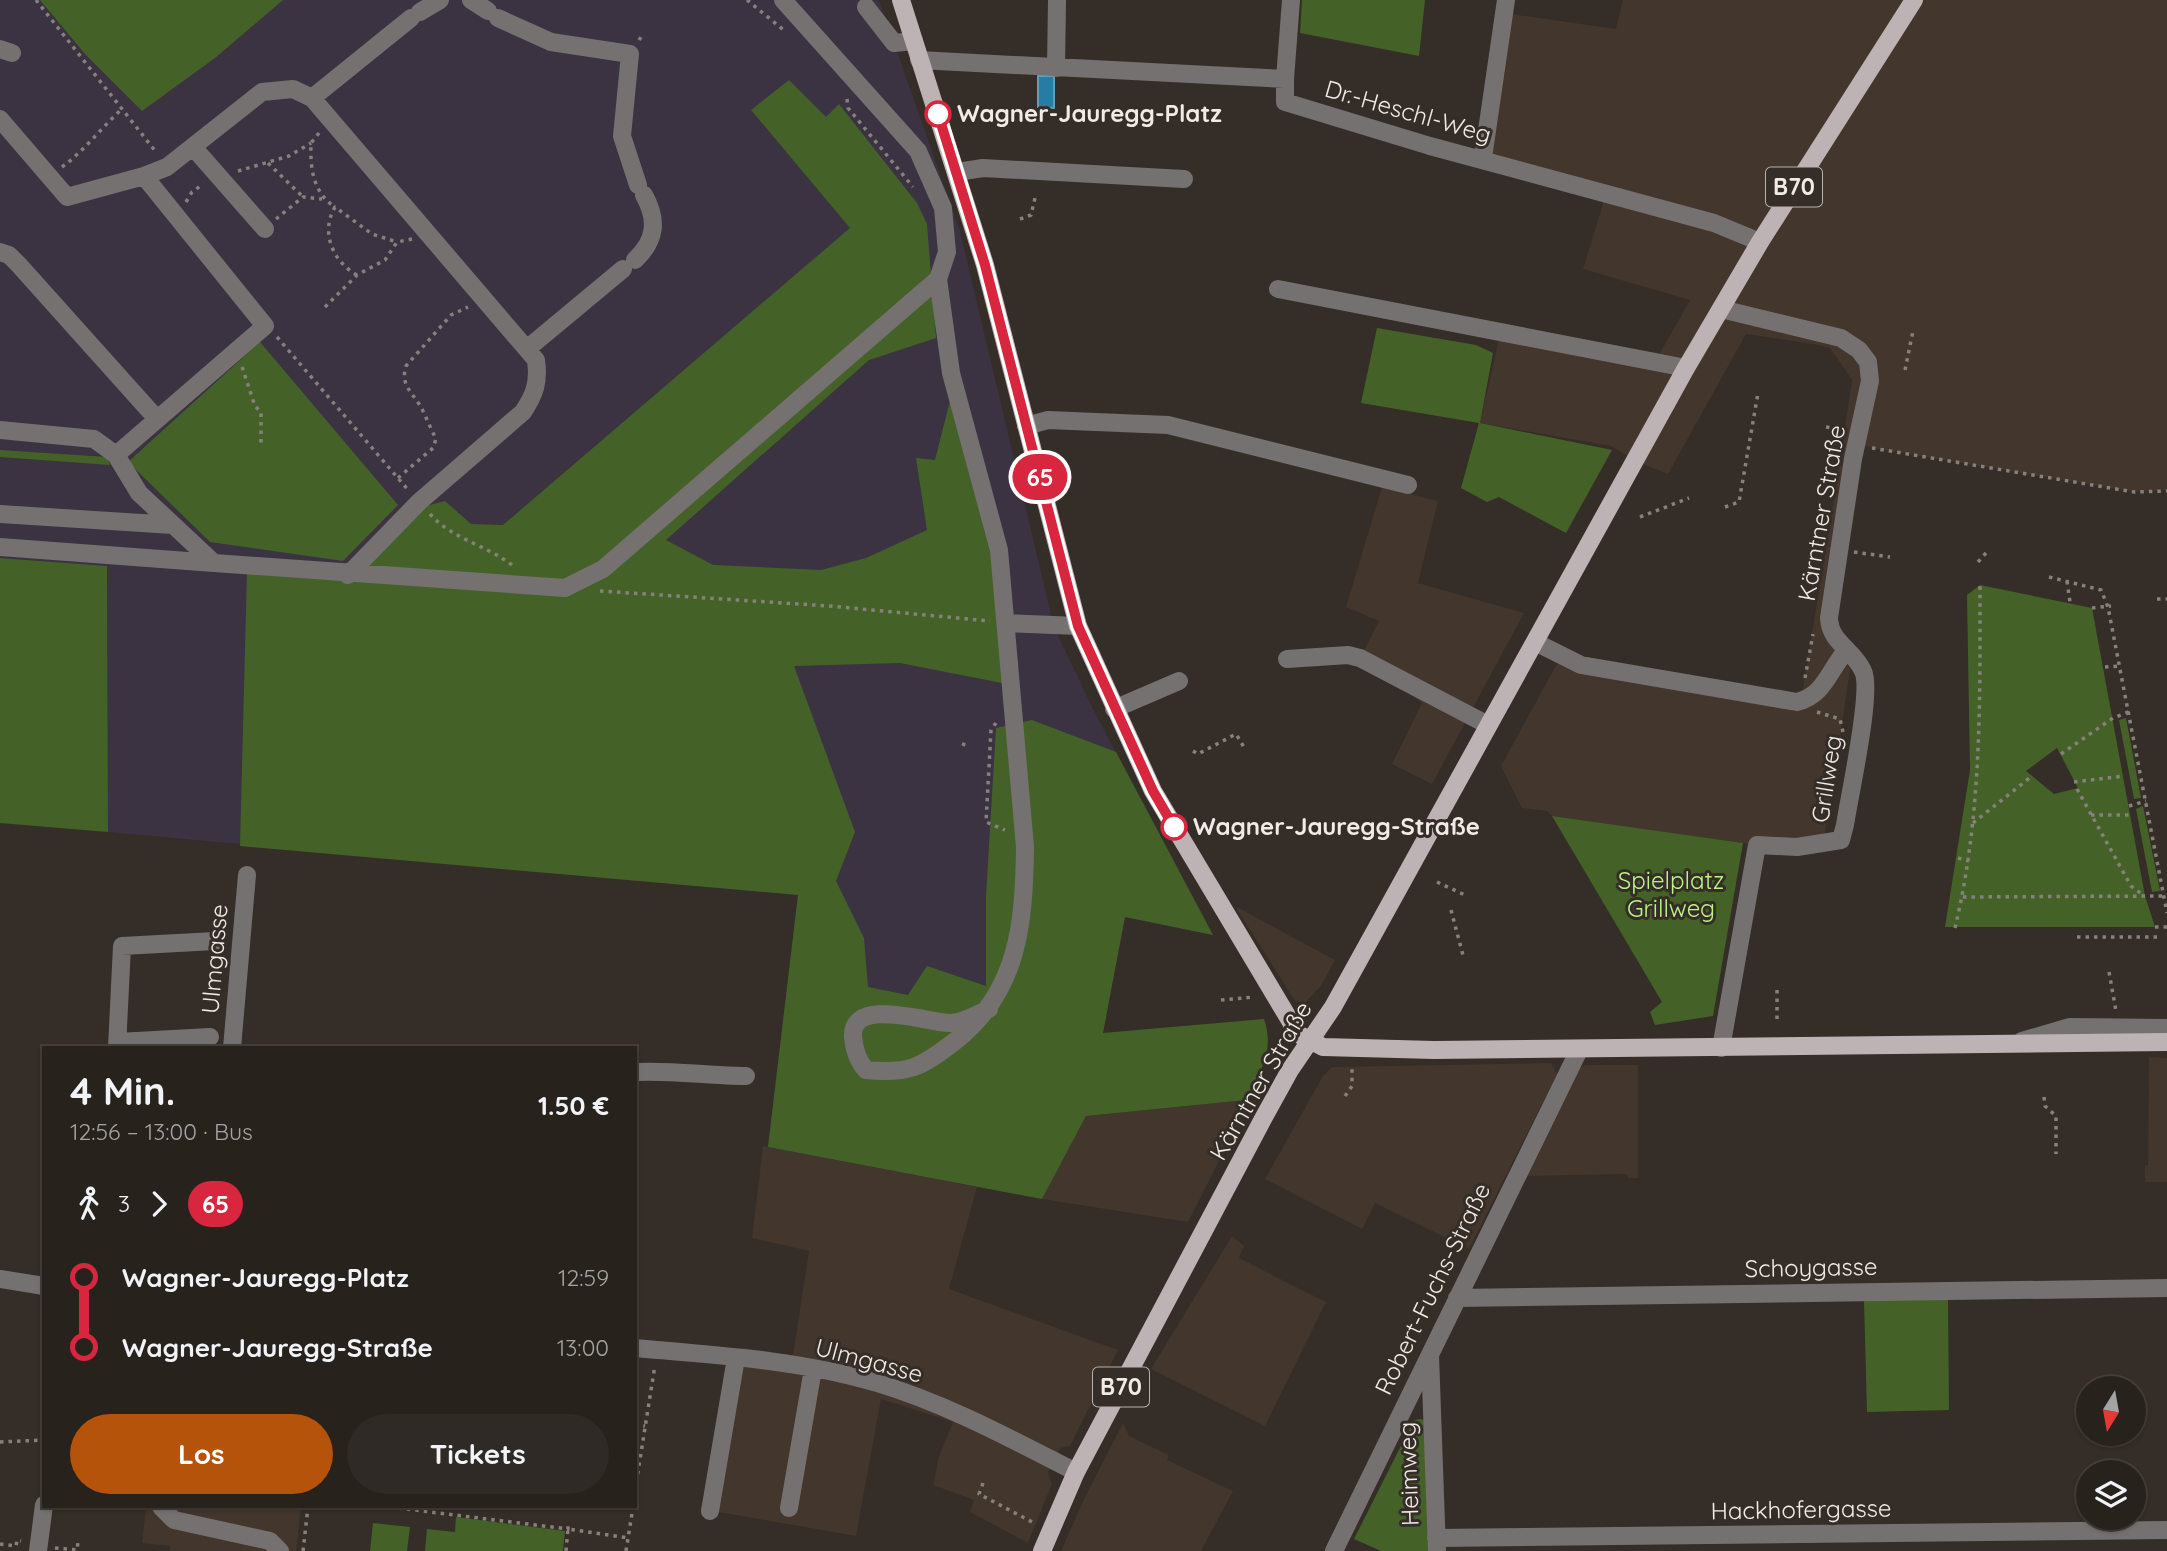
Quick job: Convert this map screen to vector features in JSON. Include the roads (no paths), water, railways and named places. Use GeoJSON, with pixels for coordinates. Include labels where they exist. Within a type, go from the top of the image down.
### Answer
{"type":"FeatureCollection","features":[{"type":"Feature","properties":{"kind":"main road"},"geometry":{"type":"LineString","coordinates":[[901,0],[985,265],[1078,626],[1153,791],[1298,1034],[1323,1047],[1579,1050],[2167,1042]]}},
{"type":"Feature","properties":{"kind":"main road","name":"Kärntner Straße"},"geometry":{"type":"LineString","coordinates":[[1042,1551],[1076,1472],[1264,1117],[1340,995],[1686,368],[1759,242],[1914,0]]}},
{"type":"Feature","properties":{"kind":"street"},"geometry":{"type":"LineString","coordinates":[[312,99],[415,15],[440,0]]}},
{"type":"Feature","properties":{"kind":"street"},"geometry":{"type":"LineString","coordinates":[[471,0],[493,15],[551,42],[630,54],[622,136],[641,190],[653,214],[650,244],[528,348]]}},
{"type":"Feature","properties":{"kind":"street"},"geometry":{"type":"LineString","coordinates":[[783,0],[918,151],[943,208],[947,252],[938,279],[951,373],[999,550],[1025,847],[1024,893],[1013,959],[1003,987],[989,1009],[964,1035],[919,1067],[901,1073],[866,1070],[859,1063],[853,1032],[858,1022],[868,1015],[893,1014],[951,1024],[989,1009]]}},
{"type":"Feature","properties":{"kind":"street"},"geometry":{"type":"LineString","coordinates":[[1056,68],[1057,0]]}},
{"type":"Feature","properties":{"kind":"street"},"geometry":{"type":"LineString","coordinates":[[919,60],[1285,79],[1291,0]]}},
{"type":"Feature","properties":{"kind":"street"},"geometry":{"type":"LineString","coordinates":[[1483,158],[1506,0]]}},
{"type":"Feature","properties":{"kind":"street"},"geometry":{"type":"LineString","coordinates":[[866,7],[894,43],[914,41]]}},
{"type":"Feature","properties":{"kind":"street","name":"Dr.-Heschl-Weg"},"geometry":{"type":"LineString","coordinates":[[1285,79],[1285,102],[1430,146],[1483,158],[1714,223],[1759,242]]}},
{"type":"Feature","properties":{"kind":"street"},"geometry":{"type":"LineString","coordinates":[[0,119],[67,197],[167,167],[262,92],[293,89],[312,99],[528,348],[536,360],[538,382],[534,397],[523,412],[419,502],[348,575]]}},
{"type":"Feature","properties":{"kind":"street"},"geometry":{"type":"LineString","coordinates":[[193,147],[265,229]]}},
{"type":"Feature","properties":{"kind":"street"},"geometry":{"type":"LineString","coordinates":[[957,172],[983,168],[1184,179]]}},
{"type":"Feature","properties":{"kind":"street"},"geometry":{"type":"LineString","coordinates":[[116,455],[265,326],[144,176]]}},
{"type":"Feature","properties":{"kind":"street"},"geometry":{"type":"LineString","coordinates":[[0,252],[9,255],[19,265],[157,419]]}},
{"type":"Feature","properties":{"kind":"street"},"geometry":{"type":"LineString","coordinates":[[0,547],[348,575],[565,588],[603,569],[938,279]]}},
{"type":"Feature","properties":{"kind":"street"},"geometry":{"type":"LineString","coordinates":[[1278,289],[1686,368]]}},
{"type":"Feature","properties":{"kind":"street","name":"Kärntner Straße"},"geometry":{"type":"LineString","coordinates":[[1721,309],[1825,333],[1859,350],[1868,362],[1870,382],[1852,436],[1830,627],[1833,637],[1846,651]]}},
{"type":"Feature","properties":{"kind":"street"},"geometry":{"type":"LineString","coordinates":[[1027,426],[1048,420],[1168,425],[1408,485]]}},
{"type":"Feature","properties":{"kind":"street"},"geometry":{"type":"LineString","coordinates":[[0,430],[93,439],[116,455],[139,493],[214,563]]}},
{"type":"Feature","properties":{"kind":"street"},"geometry":{"type":"LineString","coordinates":[[0,514],[173,525]]}},
{"type":"Feature","properties":{"kind":"street"},"geometry":{"type":"LineString","coordinates":[[1006,623],[1078,626]]}},
{"type":"Feature","properties":{"kind":"street"},"geometry":{"type":"LineString","coordinates":[[1535,642],[1580,665],[1797,702],[1817,694],[1833,665],[1846,651]]}},
{"type":"Feature","properties":{"kind":"street","name":"Grillweg"},"geometry":{"type":"LineString","coordinates":[[1721,1048],[1757,845],[1797,847],[1841,840],[1865,695],[1864,671],[1846,651]]}},
{"type":"Feature","properties":{"kind":"street"},"geometry":{"type":"LineString","coordinates":[[1287,659],[1348,655],[1360,658],[1488,724]]}},
{"type":"Feature","properties":{"kind":"street"},"geometry":{"type":"LineString","coordinates":[[1114,709],[1179,681]]}},
{"type":"Feature","properties":{"kind":"street","name":"Ulmgasse"},"geometry":{"type":"LineString","coordinates":[[232,1046],[247,875]]}},
{"type":"Feature","properties":{"kind":"street","name":"Ulmgasse"},"geometry":{"type":"LineString","coordinates":[[117,1045],[122,946],[215,941]]}},
{"type":"Feature","properties":{"kind":"street"},"geometry":{"type":"LineString","coordinates":[[2015,1042],[2070,1027],[2167,1028]]}},
{"type":"Feature","properties":{"kind":"street"},"geometry":{"type":"LineString","coordinates":[[117,1045],[210,1037]]}},
{"type":"Feature","properties":{"kind":"street","name":"Robert-Fuchs-Straße"},"geometry":{"type":"LineString","coordinates":[[1334,1551],[1579,1050]]}},
{"type":"Feature","properties":{"kind":"street"},"geometry":{"type":"LineString","coordinates":[[637,1072],[670,1071],[698,1076],[746,1076]]}},
{"type":"Feature","properties":{"kind":"street"},"geometry":{"type":"LineString","coordinates":[[0,1279],[42,1286]]}},
{"type":"Feature","properties":{"kind":"street","name":"Schoygasse"},"geometry":{"type":"LineString","coordinates":[[1457,1298],[2167,1288]]}},
{"type":"Feature","properties":{"kind":"street","name":"Ulmgasse"},"geometry":{"type":"LineString","coordinates":[[637,1348],[813,1369],[877,1383],[953,1410],[1076,1472]]}},
{"type":"Feature","properties":{"kind":"street","name":"Heimweg"},"geometry":{"type":"LineString","coordinates":[[1430,1353],[1436,1545]]}},
{"type":"Feature","properties":{"kind":"street"},"geometry":{"type":"LineString","coordinates":[[710,1511],[736,1359]]}},
{"type":"Feature","properties":{"kind":"street"},"geometry":{"type":"LineString","coordinates":[[789,1508],[813,1369]]}},
{"type":"Feature","properties":{"kind":"street"},"geometry":{"type":"LineString","coordinates":[[38,1548],[44,1508]]}},
{"type":"Feature","properties":{"kind":"street"},"geometry":{"type":"LineString","coordinates":[[162,1508],[174,1520],[270,1541],[280,1551]]}},
{"type":"Feature","properties":{"kind":"street","name":"Hackhofergasse"},"geometry":{"type":"LineString","coordinates":[[1436,1545],[2167,1530]]}},
{"type":"Feature","properties":{"kind":"water"},"geometry":{"type":"Polygon","coordinates":[[[1038,76],[1054,76],[1054,108],[1038,107],[1038,76]]]}},
{"type":"Feature","properties":{"kind":"place","name":"Wagner-Jauregg-Platz"},"geometry":{"type":"Point","coordinates":[938,114]}},
{"type":"Feature","properties":{"kind":"place","name":"Wagner-Jauregg-Straße"},"geometry":{"type":"Point","coordinates":[1174,827]}},
{"type":"Feature","properties":{"kind":"park label","name":"Spielplatz Grillweg"},"geometry":{"type":"Point","coordinates":[1671,895]}}]}
